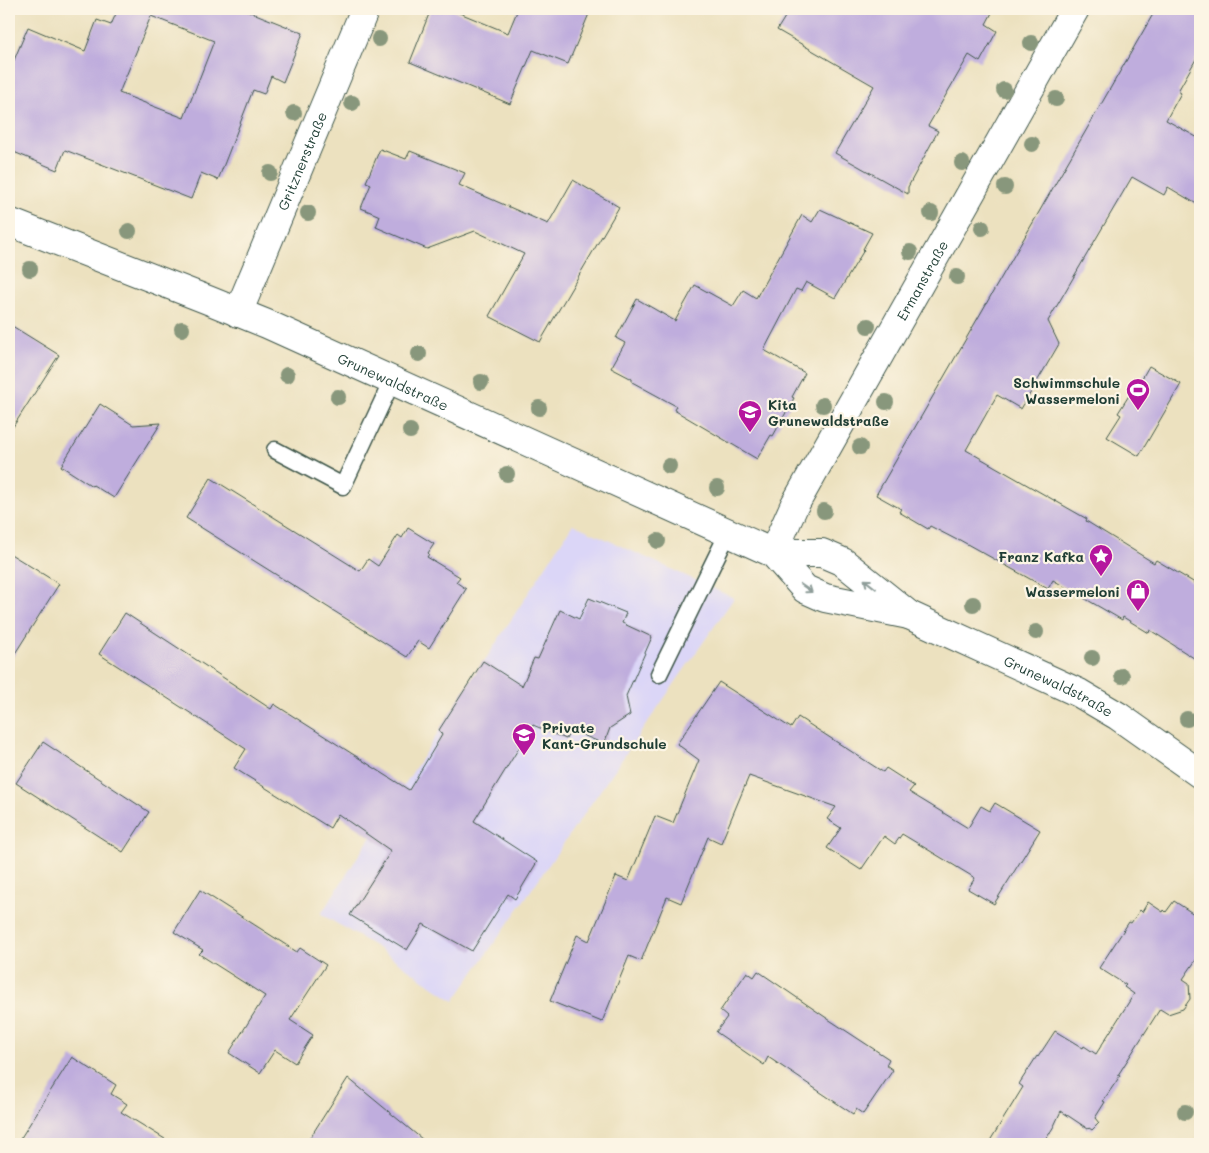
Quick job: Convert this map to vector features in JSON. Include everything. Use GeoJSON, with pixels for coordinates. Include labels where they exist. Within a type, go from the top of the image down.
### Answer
{"type":"FeatureCollection","features":[{"type":"Feature","properties":{"kind":"main road","name":"Gritznerstraße"},"geometry":{"type":"LineString","coordinates":[[238,313],[366,9]]}},
{"type":"Feature","properties":{"kind":"main road","name":"Ermanstraße"},"geometry":{"type":"LineString","coordinates":[[773,553],[794,506],[1075,9]]}},
{"type":"Feature","properties":{"kind":"main road","name":"Grunewaldstraße"},"geometry":{"type":"LineString","coordinates":[[9,222],[267,324],[773,553],[822,553],[843,562],[909,615]]}},
{"type":"Feature","properties":{"kind":"main road","name":"Grunewaldstraße"},"geometry":{"type":"LineString","coordinates":[[773,553],[805,589],[825,598],[909,615],[1079,694],[1118,716],[1200,774]]}},
{"type":"Feature","properties":{"kind":"lane"},"geometry":{"type":"LineString","coordinates":[[276,450],[342,486],[392,381]]}},
{"type":"Feature","properties":{"kind":"lane"},"geometry":{"type":"LineString","coordinates":[[659,674],[728,533]]}},
{"type":"Feature","properties":{"kind":"shaded area","name":"Private Kant-Grundschule"},"geometry":{"type":"Polygon","coordinates":[[[573,524],[734,598],[454,1001],[378,948],[321,914],[573,524]]]}},
{"type":"Feature","properties":{"kind":"building"},"geometry":{"type":"Polygon","coordinates":[[[118,9],[243,9],[303,33],[283,82],[271,76],[264,94],[253,90],[218,180],[201,173],[191,199],[65,150],[57,170],[9,150],[9,72],[28,27],[85,51],[97,20],[111,25],[118,9]],[[151,16],[119,93],[184,118],[214,41],[151,16]]]}},
{"type":"Feature","properties":{"kind":"building"},"geometry":{"type":"Polygon","coordinates":[[[431,9],[450,9],[508,33],[518,9],[591,9],[568,64],[533,50],[510,104],[410,62],[431,9]]]}},
{"type":"Feature","properties":{"kind":"building"},"geometry":{"type":"Polygon","coordinates":[[[790,9],[994,9],[986,24],[997,31],[980,62],[969,55],[928,126],[938,131],[908,187],[908,194],[835,153],[874,86],[777,30],[790,9]]]}},
{"type":"Feature","properties":{"kind":"building"},"geometry":{"type":"Polygon","coordinates":[[[1156,9],[1200,9],[1200,52],[1178,91],[1181,93],[1166,120],[1200,139],[1200,206],[1168,187],[1164,195],[1132,177],[1048,321],[1059,344],[1021,409],[997,395],[966,450],[1087,519],[1086,521],[1154,563],[1156,560],[1200,586],[1200,662],[1150,630],[1149,633],[1123,617],[1122,620],[1053,580],[1048,589],[958,539],[930,526],[928,529],[899,512],[901,509],[876,495],[1156,9]]]}},
{"type":"Feature","properties":{"kind":"building"},"geometry":{"type":"Polygon","coordinates":[[[380,149],[406,159],[410,151],[465,173],[459,185],[548,224],[573,180],[619,207],[540,342],[489,316],[524,254],[475,231],[427,249],[376,227],[380,216],[361,208],[371,184],[366,182],[380,149]]]}},
{"type":"Feature","properties":{"kind":"building"},"geometry":{"type":"Polygon","coordinates":[[[820,209],[872,233],[835,298],[806,282],[801,291],[796,289],[764,350],[805,373],[792,397],[794,398],[773,436],[771,435],[757,459],[674,410],[676,406],[611,368],[625,343],[616,338],[637,299],[675,321],[695,285],[733,306],[743,290],[756,298],[802,215],[812,222],[820,209]]]}},
{"type":"Feature","properties":{"kind":"building"},"geometry":{"type":"Polygon","coordinates":[[[9,324],[59,355],[9,433],[9,324]]]}},
{"type":"Feature","properties":{"kind":"building"},"geometry":{"type":"Polygon","coordinates":[[[1149,366],[1181,384],[1139,456],[1107,437],[1121,415],[1118,413],[1135,386],[1137,387],[1149,366]]]}},
{"type":"Feature","properties":{"kind":"building"},"geometry":{"type":"Polygon","coordinates":[[[100,404],[133,425],[161,423],[114,498],[61,466],[100,404]]]}},
{"type":"Feature","properties":{"kind":"building"},"geometry":{"type":"Polygon","coordinates":[[[211,478],[360,571],[368,559],[378,566],[398,535],[402,538],[408,528],[434,544],[427,557],[460,577],[456,582],[466,589],[429,648],[418,641],[407,657],[186,518],[211,478]]]}},
{"type":"Feature","properties":{"kind":"building"},"geometry":{"type":"Polygon","coordinates":[[[9,553],[59,584],[9,663],[9,553]]]}},
{"type":"Feature","properties":{"kind":"building"},"geometry":{"type":"Polygon","coordinates":[[[589,598],[626,613],[622,623],[652,637],[626,696],[630,715],[610,728],[604,744],[571,730],[566,739],[533,725],[474,821],[537,862],[515,899],[508,894],[472,951],[423,924],[407,950],[350,915],[391,851],[338,814],[330,828],[234,768],[246,749],[99,654],[125,613],[271,709],[274,704],[409,790],[442,735],[439,730],[483,661],[522,686],[534,658],[538,659],[560,610],[579,619],[589,598]]]}},
{"type":"Feature","properties":{"kind":"building"},"geometry":{"type":"Polygon","coordinates":[[[719,682],[791,728],[798,717],[883,772],[886,768],[914,786],[909,792],[968,828],[981,806],[990,811],[995,803],[1040,830],[994,904],[968,889],[975,878],[902,834],[895,844],[884,836],[861,870],[827,848],[841,828],[827,819],[836,807],[749,776],[721,843],[708,837],[681,903],[667,897],[641,961],[629,956],[602,1022],[550,1001],[577,935],[589,941],[616,876],[628,881],[655,816],[673,823],[699,760],[677,744],[719,682]]]}},
{"type":"Feature","properties":{"kind":"building"},"geometry":{"type":"Polygon","coordinates":[[[43,742],[149,812],[123,852],[16,783],[43,742]]]}},
{"type":"Feature","properties":{"kind":"building"},"geometry":{"type":"Polygon","coordinates":[[[200,890],[297,952],[300,948],[326,965],[290,1020],[313,1035],[295,1063],[275,1050],[260,1073],[229,1053],[265,996],[199,954],[203,950],[174,932],[200,890]]]}},
{"type":"Feature","properties":{"kind":"building"},"geometry":{"type":"Polygon","coordinates":[[[1174,901],[1200,918],[1200,954],[1183,979],[1189,983],[1190,999],[1183,1009],[1168,1014],[1160,1009],[1103,1101],[1105,1102],[1095,1118],[1099,1123],[1092,1130],[1088,1129],[1061,1111],[1043,1144],[988,1144],[1023,1087],[1019,1084],[1055,1031],[1096,1054],[1134,994],[1124,987],[1126,985],[1099,968],[1129,922],[1131,923],[1140,910],[1142,912],[1148,902],[1166,912],[1174,901]]]}},
{"type":"Feature","properties":{"kind":"building"},"geometry":{"type":"Polygon","coordinates":[[[758,971],[889,1059],[886,1065],[893,1070],[863,1114],[856,1109],[853,1114],[768,1057],[764,1065],[716,1032],[727,1017],[720,1011],[747,972],[754,977],[758,971]]]}},
{"type":"Feature","properties":{"kind":"building"},"geometry":{"type":"Polygon","coordinates":[[[72,1057],[116,1085],[111,1094],[127,1104],[121,1112],[173,1144],[17,1144],[72,1057]]]}},
{"type":"Feature","properties":{"kind":"building"},"geometry":{"type":"Polygon","coordinates":[[[348,1078],[428,1144],[306,1144],[348,1078]]]}},
{"type":"Feature","properties":{"kind":"place","name":"Schwimmschule Wassermeloni"},"geometry":{"type":"Point","coordinates":[1138,411]}},
{"type":"Feature","properties":{"kind":"place","name":"Kita Grunewaldstraße"},"geometry":{"type":"Point","coordinates":[750,433]}},
{"type":"Feature","properties":{"kind":"place","name":"Franz Kafka"},"geometry":{"type":"Point","coordinates":[1101,577]}},
{"type":"Feature","properties":{"kind":"place","name":"Wassermeloni"},"geometry":{"type":"Point","coordinates":[1138,612]}},
{"type":"Feature","properties":{"kind":"place","name":"Private Kant-Grundschule"},"geometry":{"type":"Point","coordinates":[524,756]}}]}
